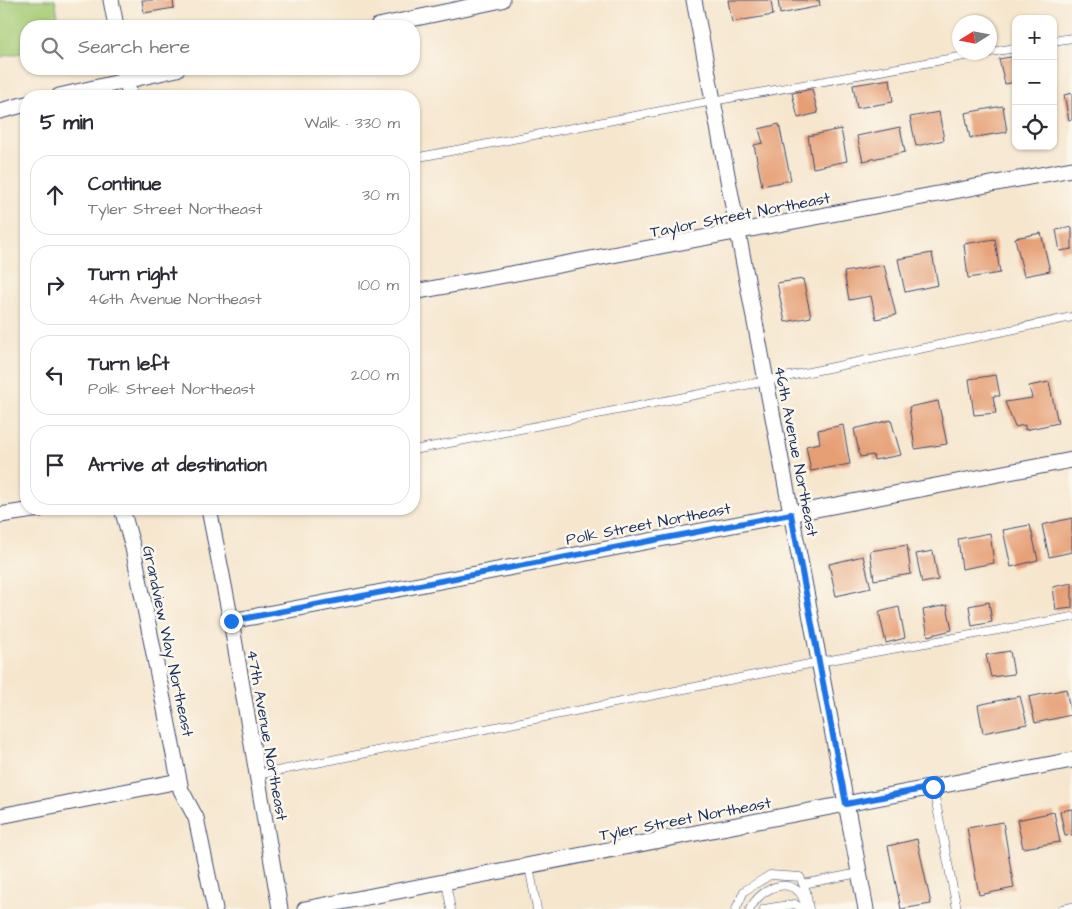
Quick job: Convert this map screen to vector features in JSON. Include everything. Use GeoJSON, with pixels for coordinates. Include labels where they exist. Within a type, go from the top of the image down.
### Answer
{"type":"FeatureCollection","features":[{"type":"Feature","properties":{"kind":"street"},"geometry":{"type":"LineString","coordinates":[[111,0],[115,20]]}},
{"type":"Feature","properties":{"kind":"street"},"geometry":{"type":"LineString","coordinates":[[407,20],[502,0]]}},
{"type":"Feature","properties":{"kind":"street","name":"46th Avenue Northeast"},"geometry":{"type":"LineString","coordinates":[[694,0],[866,909]]}},
{"type":"Feature","properties":{"kind":"street"},"geometry":{"type":"LineString","coordinates":[[77,90],[122,75]]}},
{"type":"Feature","properties":{"kind":"street"},"geometry":{"type":"LineString","coordinates":[[125,75],[129,90]]}},
{"type":"Feature","properties":{"kind":"street"},"geometry":{"type":"LineString","coordinates":[[0,111],[20,106]]}},
{"type":"Feature","properties":{"kind":"street","name":"Taylor Street Northeast"},"geometry":{"type":"LineString","coordinates":[[420,291],[1072,170]]}},
{"type":"Feature","properties":{"kind":"street","name":"Polk Street Northeast"},"geometry":{"type":"LineString","coordinates":[[231,621],[1072,460]]}},
{"type":"Feature","properties":{"kind":"street"},"geometry":{"type":"LineString","coordinates":[[0,515],[20,512]]}},
{"type":"Feature","properties":{"kind":"street","name":"Grandview Way Northeast"},"geometry":{"type":"LineString","coordinates":[[124,515],[133,548],[181,790],[196,818],[215,909]]}},
{"type":"Feature","properties":{"kind":"street","name":"47th Avenue Northeast"},"geometry":{"type":"LineString","coordinates":[[211,515],[280,909]]}},
{"type":"Feature","properties":{"kind":"street","name":"Tyler Street Northeast"},"geometry":{"type":"LineString","coordinates":[[304,909],[1072,760]]}},
{"type":"Feature","properties":{"kind":"street"},"geometry":{"type":"LineString","coordinates":[[0,816],[179,781]]}},
{"type":"Feature","properties":{"kind":"lane"},"geometry":{"type":"LineString","coordinates":[[1057,40],[1072,38]]}},
{"type":"Feature","properties":{"kind":"lane"},"geometry":{"type":"LineString","coordinates":[[997,51],[1012,49]]}},
{"type":"Feature","properties":{"kind":"lane"},"geometry":{"type":"LineString","coordinates":[[420,157],[713,101],[952,58]]}},
{"type":"Feature","properties":{"kind":"lane"},"geometry":{"type":"LineString","coordinates":[[420,449],[766,381],[1072,317]]}},
{"type":"Feature","properties":{"kind":"lane"},"geometry":{"type":"LineString","coordinates":[[257,775],[819,662],[1072,617]]}},
{"type":"Feature","properties":{"kind":"lane"},"geometry":{"type":"LineString","coordinates":[[933,787],[957,909]]}},
{"type":"Feature","properties":{"kind":"lane"},"geometry":{"type":"LineString","coordinates":[[529,866],[537,909]]}},
{"type":"Feature","properties":{"kind":"lane"},"geometry":{"type":"LineString","coordinates":[[803,884],[859,872]]}},
{"type":"Feature","properties":{"kind":"lane"},"geometry":{"type":"LineString","coordinates":[[736,909],[744,890],[770,874],[800,877],[808,909]]}},
{"type":"Feature","properties":{"kind":"lane"},"geometry":{"type":"LineString","coordinates":[[446,882],[452,909]]}},
{"type":"Feature","properties":{"kind":"lane"},"geometry":{"type":"LineString","coordinates":[[750,909],[755,900],[765,892],[774,887],[786,886],[799,892],[808,909]]}},
{"type":"Feature","properties":{"kind":"lane"},"geometry":{"type":"LineString","coordinates":[[764,909],[795,904],[802,909]]}},
{"type":"Feature","properties":{"kind":"lane"},"geometry":{"type":"LineString","coordinates":[[1062,909],[1072,907]]}},
{"type":"Feature","properties":{"kind":"green space"},"geometry":{"type":"Polygon","coordinates":[[[0,0],[55,0],[58,20],[20,20],[20,53],[0,57],[0,0]]]}},
{"type":"Feature","properties":{"kind":"building"},"geometry":{"type":"Polygon","coordinates":[[[142,0],[173,0],[174,8],[144,13],[142,0]]]}},
{"type":"Feature","properties":{"kind":"building"},"geometry":{"type":"Polygon","coordinates":[[[728,0],[771,0],[773,15],[732,22],[728,0]]]}},
{"type":"Feature","properties":{"kind":"building"},"geometry":{"type":"Polygon","coordinates":[[[778,0],[819,0],[820,6],[780,14],[778,0]]]}},
{"type":"Feature","properties":{"kind":"building"},"geometry":{"type":"Polygon","coordinates":[[[1012,57],[1012,83],[1005,84],[999,59],[1012,57]]]}},
{"type":"Feature","properties":{"kind":"building"},"geometry":{"type":"Polygon","coordinates":[[[890,79],[893,102],[857,108],[853,85],[890,79]]]}},
{"type":"Feature","properties":{"kind":"building"},"geometry":{"type":"Polygon","coordinates":[[[812,89],[818,113],[798,118],[792,93],[812,89]]]}},
{"type":"Feature","properties":{"kind":"building"},"geometry":{"type":"Polygon","coordinates":[[[1072,93],[1072,119],[1069,120],[1064,95],[1072,93]]]}},
{"type":"Feature","properties":{"kind":"building"},"geometry":{"type":"Polygon","coordinates":[[[1003,106],[1007,132],[970,138],[965,113],[1003,106]]]}},
{"type":"Feature","properties":{"kind":"building"},"geometry":{"type":"Polygon","coordinates":[[[939,112],[944,140],[916,146],[910,117],[939,112]]]}},
{"type":"Feature","properties":{"kind":"building"},"geometry":{"type":"Polygon","coordinates":[[[779,124],[791,180],[762,186],[754,145],[763,143],[759,129],[779,124]]]}},
{"type":"Feature","properties":{"kind":"building"},"geometry":{"type":"Polygon","coordinates":[[[900,127],[905,152],[863,161],[857,136],[900,127]]]}},
{"type":"Feature","properties":{"kind":"building"},"geometry":{"type":"Polygon","coordinates":[[[841,129],[847,161],[813,168],[808,136],[841,129]]]}},
{"type":"Feature","properties":{"kind":"building"},"geometry":{"type":"Polygon","coordinates":[[[1072,227],[1072,249],[1060,251],[1056,230],[1072,227]]]}},
{"type":"Feature","properties":{"kind":"building"},"geometry":{"type":"Polygon","coordinates":[[[1041,233],[1050,271],[1024,276],[1015,238],[1041,233]]]}},
{"type":"Feature","properties":{"kind":"building"},"geometry":{"type":"Polygon","coordinates":[[[995,239],[1000,273],[968,278],[964,244],[995,239]]]}},
{"type":"Feature","properties":{"kind":"building"},"geometry":{"type":"Polygon","coordinates":[[[932,253],[938,285],[905,292],[898,259],[932,253]]]}},
{"type":"Feature","properties":{"kind":"building"},"geometry":{"type":"Polygon","coordinates":[[[884,265],[896,315],[876,319],[871,296],[849,300],[844,272],[884,265]]]}},
{"type":"Feature","properties":{"kind":"building"},"geometry":{"type":"Polygon","coordinates":[[[803,279],[811,317],[785,322],[777,283],[803,279]]]}},
{"type":"Feature","properties":{"kind":"building"},"geometry":{"type":"Polygon","coordinates":[[[996,375],[1000,396],[993,396],[996,413],[974,415],[969,379],[996,375]]]}},
{"type":"Feature","properties":{"kind":"building"},"geometry":{"type":"Polygon","coordinates":[[[1049,382],[1058,423],[1025,430],[1025,425],[1015,427],[1005,402],[1032,398],[1029,386],[1049,382]]]}},
{"type":"Feature","properties":{"kind":"building"},"geometry":{"type":"Polygon","coordinates":[[[938,401],[947,444],[915,449],[909,407],[938,401]]]}},
{"type":"Feature","properties":{"kind":"building"},"geometry":{"type":"Polygon","coordinates":[[[891,420],[901,455],[874,460],[873,455],[860,457],[854,429],[891,420]]]}},
{"type":"Feature","properties":{"kind":"building"},"geometry":{"type":"Polygon","coordinates":[[[843,425],[850,464],[811,471],[806,446],[820,443],[818,430],[843,425]]]}},
{"type":"Feature","properties":{"kind":"building"},"geometry":{"type":"Polygon","coordinates":[[[1072,518],[1072,552],[1049,557],[1042,525],[1072,518]]]}},
{"type":"Feature","properties":{"kind":"building"},"geometry":{"type":"Polygon","coordinates":[[[1030,525],[1038,560],[1011,567],[1003,530],[1030,525]]]}},
{"type":"Feature","properties":{"kind":"building"},"geometry":{"type":"Polygon","coordinates":[[[990,533],[994,563],[962,569],[958,539],[990,533]]]}},
{"type":"Feature","properties":{"kind":"building"},"geometry":{"type":"Polygon","coordinates":[[[907,545],[911,574],[874,580],[870,551],[907,545]]]}},
{"type":"Feature","properties":{"kind":"building"},"geometry":{"type":"Polygon","coordinates":[[[933,551],[938,580],[922,583],[916,554],[933,551]]]}},
{"type":"Feature","properties":{"kind":"building"},"geometry":{"type":"Polygon","coordinates":[[[863,556],[871,588],[836,596],[829,564],[863,556]]]}},
{"type":"Feature","properties":{"kind":"building"},"geometry":{"type":"Polygon","coordinates":[[[1072,583],[1072,608],[1056,610],[1053,587],[1072,583]]]}},
{"type":"Feature","properties":{"kind":"building"},"geometry":{"type":"Polygon","coordinates":[[[989,602],[992,622],[972,626],[969,606],[989,602]]]}},
{"type":"Feature","properties":{"kind":"building"},"geometry":{"type":"Polygon","coordinates":[[[947,605],[952,630],[928,636],[923,610],[947,605]]]}},
{"type":"Feature","properties":{"kind":"building"},"geometry":{"type":"Polygon","coordinates":[[[899,607],[905,638],[886,643],[879,612],[899,607]]]}},
{"type":"Feature","properties":{"kind":"building"},"geometry":{"type":"Polygon","coordinates":[[[1010,651],[1014,674],[991,677],[986,655],[1010,651]]]}},
{"type":"Feature","properties":{"kind":"building"},"geometry":{"type":"Polygon","coordinates":[[[1066,689],[1071,715],[1035,723],[1029,697],[1066,689]]]}},
{"type":"Feature","properties":{"kind":"building"},"geometry":{"type":"Polygon","coordinates":[[[1020,696],[1027,724],[983,733],[978,705],[1020,696]]]}},
{"type":"Feature","properties":{"kind":"building"},"geometry":{"type":"Polygon","coordinates":[[[1072,809],[1072,835],[1065,836],[1060,811],[1072,809]]]}},
{"type":"Feature","properties":{"kind":"building"},"geometry":{"type":"Polygon","coordinates":[[[1054,812],[1060,842],[1023,848],[1017,820],[1054,812]]]}},
{"type":"Feature","properties":{"kind":"building"},"geometry":{"type":"Polygon","coordinates":[[[1003,822],[1014,888],[979,895],[967,828],[1003,822]]]}},
{"type":"Feature","properties":{"kind":"building"},"geometry":{"type":"Polygon","coordinates":[[[917,839],[931,904],[901,909],[888,846],[917,839]]]}},
{"type":"Feature","properties":{"kind":"route"},"geometry":{"type":"LineString","coordinates":[[231,621],[791,514],[846,804],[933,787]]}}]}
